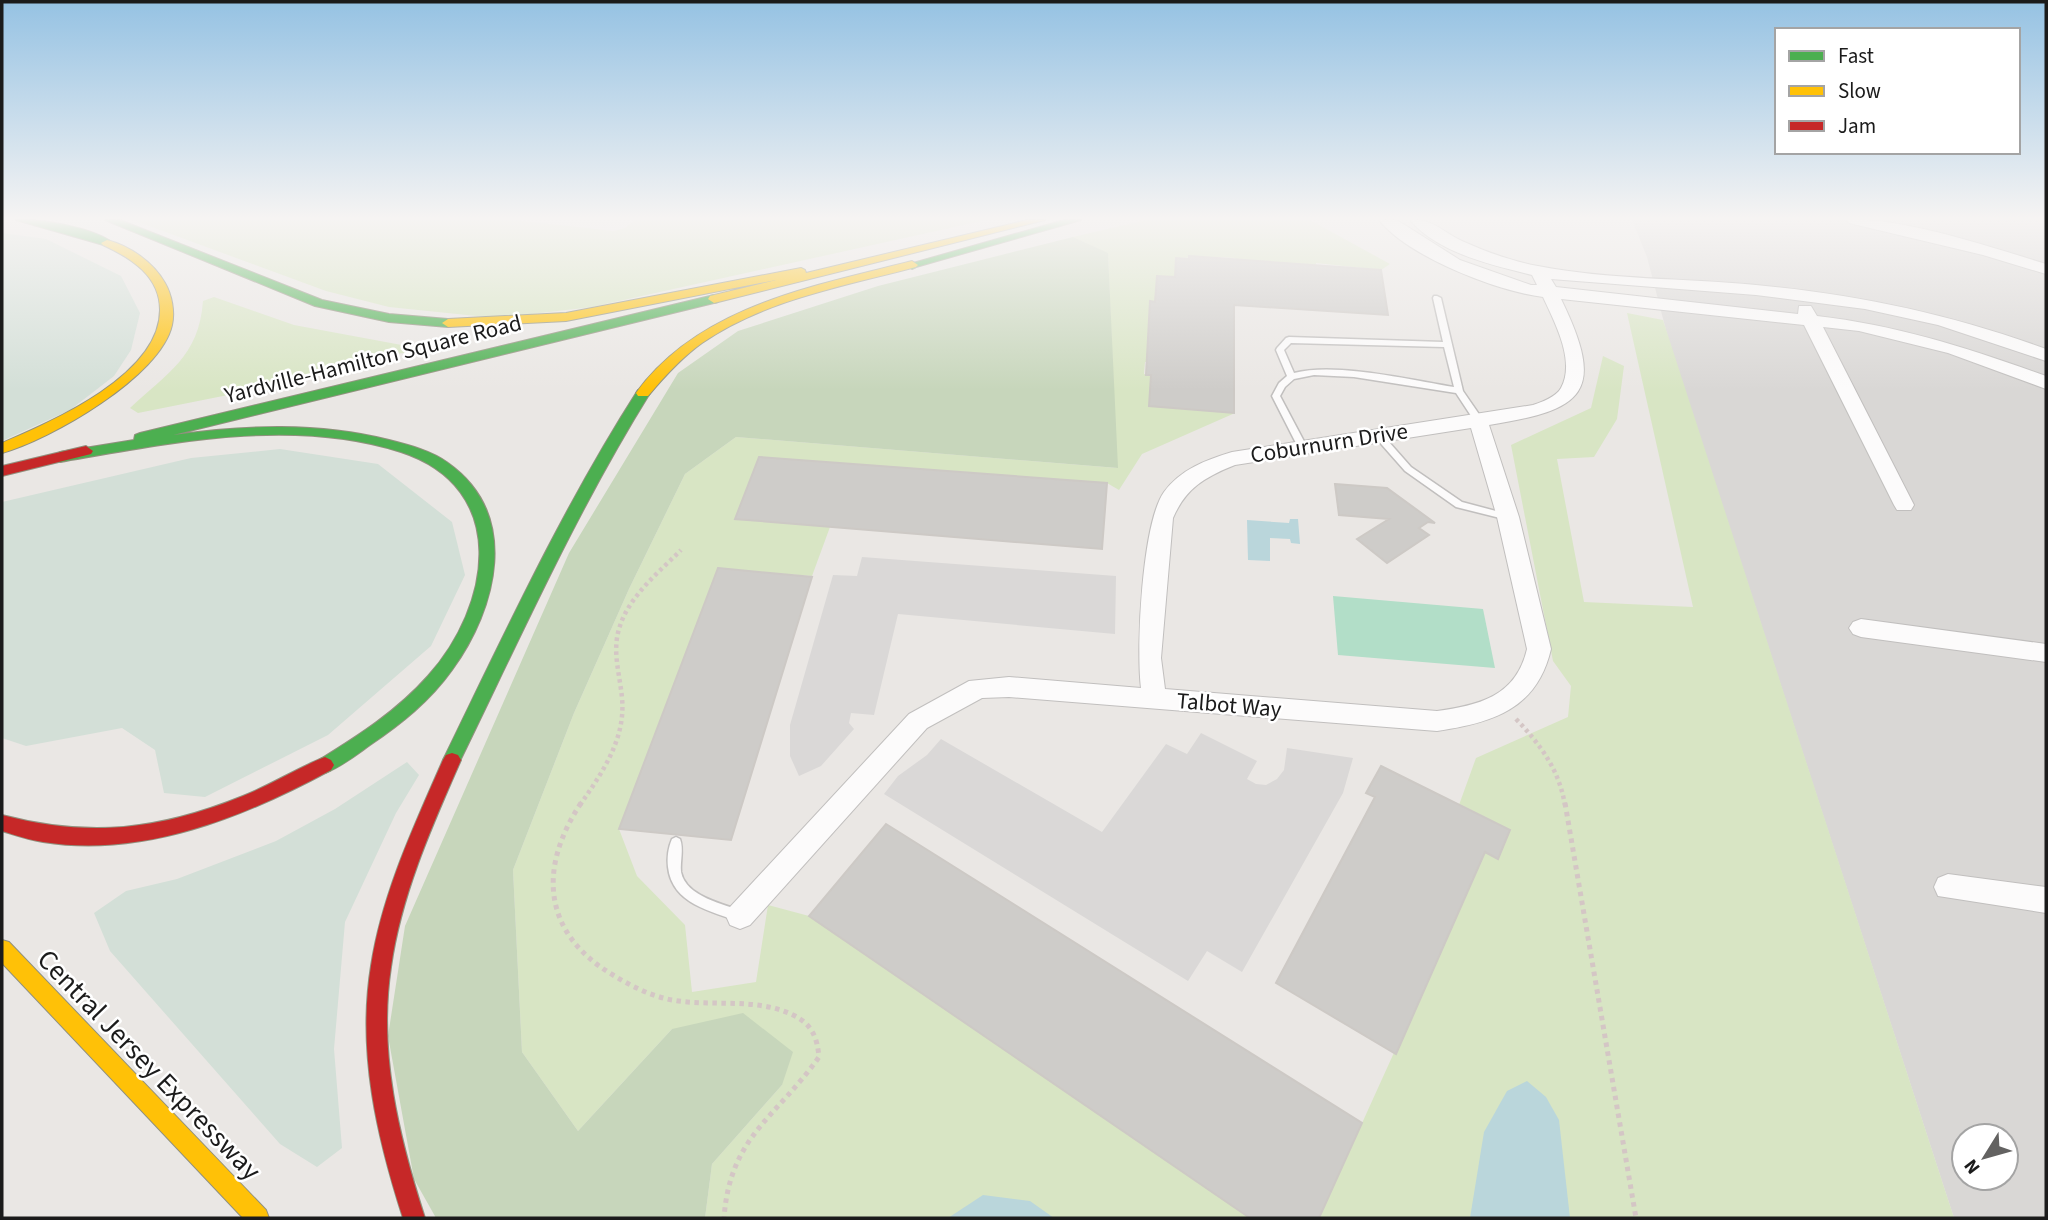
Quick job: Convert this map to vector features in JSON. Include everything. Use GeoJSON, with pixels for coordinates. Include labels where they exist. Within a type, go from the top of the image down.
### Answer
{"type":"FeatureCollection","features":[{"type":"Feature","properties":{"kind":"main road"},"geometry":{"type":"LineString","coordinates":[[2,448],[61,422],[118,385],[156,345],[166,324],[168,307],[165,292],[156,277]]}},
{"type":"Feature","properties":{"kind":"main road"},"geometry":{"type":"LineString","coordinates":[[252,277],[314,302],[365,315],[448,324],[500,324],[593,315],[776,277]]}},
{"type":"Feature","properties":{"kind":"main road","name":"Yardville-Hamilton Square Road"},"geometry":{"type":"LineString","coordinates":[[2,471],[806,277]]}},
{"type":"Feature","properties":{"kind":"main road"},"geometry":{"type":"LineString","coordinates":[[414,1218],[394,1163],[378,1089],[375,1029],[381,962],[394,905],[452,757],[541,574],[639,398],[678,354],[724,324],[766,305],[868,277]]}},
{"type":"Feature","properties":{"kind":"main road"},"geometry":{"type":"LineString","coordinates":[[2,823],[49,835],[100,837],[155,831],[212,817],[268,796],[311,774],[369,738],[406,708],[436,676],[460,644],[478,612],[488,579],[491,548],[486,520],[474,495],[455,475],[433,460],[391,444],[337,436],[228,433],[174,438],[60,457]]}},
{"type":"Feature","properties":{"kind":"main road","name":"Central Jersey Expressway"},"geometry":{"type":"LineString","coordinates":[[2,949],[258,1218]]}},
{"type":"Feature","properties":{"kind":"street"},"geometry":{"type":"LineString","coordinates":[[1482,277],[1550,292],[1811,320],[1902,334],[1954,349],[2046,383]]}},
{"type":"Feature","properties":{"kind":"street","name":"Coburnurn Drive"},"geometry":{"type":"LineString","coordinates":[[1154,699],[1149,658],[1162,518],[1172,496],[1197,472],[1232,459],[1536,411],[1558,402],[1571,389],[1576,373],[1570,340],[1541,277]]}},
{"type":"Feature","properties":{"kind":"street"},"geometry":{"type":"LineString","coordinates":[[1585,277],[1797,295],[1931,317],[2046,355]]}},
{"type":"Feature","properties":{"kind":"street"},"geometry":{"type":"LineString","coordinates":[[1797,295],[1904,505]]}},
{"type":"Feature","properties":{"kind":"street","name":"Talbot Way"},"geometry":{"type":"LineString","coordinates":[[740,916],[918,721],[978,688],[1009,687],[1437,721],[1469,718],[1522,691],[1537,666],[1539,649],[1508,517],[1478,420]]}},
{"type":"Feature","properties":{"kind":"street"},"geometry":{"type":"LineString","coordinates":[[1861,628],[2046,653]]}},
{"type":"Feature","properties":{"kind":"street"},"geometry":{"type":"LineString","coordinates":[[1948,887],[2046,900]]}},
{"type":"Feature","properties":{"kind":"lane"},"geometry":{"type":"LineString","coordinates":[[1437,299],[1459,391],[1478,420]]}},
{"type":"Feature","properties":{"kind":"lane"},"geometry":{"type":"LineString","coordinates":[[1292,377],[1280,350],[1289,340],[1448,345]]}},
{"type":"Feature","properties":{"kind":"lane"},"geometry":{"type":"LineString","coordinates":[[1302,447],[1276,396],[1283,382],[1298,374],[1329,373],[1459,391]]}},
{"type":"Feature","properties":{"kind":"lane"},"geometry":{"type":"LineString","coordinates":[[1378,435],[1408,469],[1459,505],[1508,517]]}},
{"type":"Feature","properties":{"kind":"lane"},"geometry":{"type":"LineString","coordinates":[[676,843],[671,867],[676,883],[689,896],[740,916]]}},
{"type":"Feature","properties":{"kind":"path"},"geometry":{"type":"LineString","coordinates":[[681,550],[633,600],[617,629],[615,655],[622,693],[622,726],[607,765],[571,817],[553,855],[552,893],[560,924],[587,958],[640,989],[671,1000],[759,1005],[799,1018],[815,1034],[819,1057],[807,1077],[733,1160],[723,1193],[724,1218]]}},
{"type":"Feature","properties":{"kind":"path"},"geometry":{"type":"LineString","coordinates":[[1502,703],[1540,744],[1561,783],[1636,1218]]}},
{"type":"Feature","properties":{"kind":"shaded area"},"geometry":{"type":"Polygon","coordinates":[[[2,277],[121,277],[140,313],[131,350],[114,376],[70,410],[2,441],[2,277]]]}},
{"type":"Feature","properties":{"kind":"shaded area"},"geometry":{"type":"Polygon","coordinates":[[[1652,277],[2046,277],[2046,1218],[1954,1218],[1668,338],[1652,277]]]}},
{"type":"Feature","properties":{"kind":"shaded area"},"geometry":{"type":"Polygon","coordinates":[[[280,449],[378,464],[452,522],[465,575],[431,646],[328,735],[205,797],[164,793],[155,750],[122,728],[26,746],[2,738],[2,502],[191,458],[280,449]]]}},
{"type":"Feature","properties":{"kind":"shaded area"},"geometry":{"type":"Polygon","coordinates":[[[862,557],[1116,576],[1115,634],[898,614],[874,715],[851,713],[849,723],[854,729],[821,766],[799,776],[790,756],[790,725],[833,575],[857,576],[862,557]]]}},
{"type":"Feature","properties":{"kind":"shaded area"},"geometry":{"type":"Polygon","coordinates":[[[1201,733],[1257,761],[1247,779],[1256,784],[1266,785],[1277,779],[1284,770],[1287,748],[1353,758],[1343,793],[1242,972],[1207,951],[1188,981],[884,794],[898,776],[927,755],[941,739],[1102,832],[1166,744],[1187,754],[1201,733]]]}},
{"type":"Feature","properties":{"kind":"shaded area"},"geometry":{"type":"Polygon","coordinates":[[[407,762],[419,775],[396,813],[345,922],[334,1049],[342,1148],[317,1167],[280,1144],[110,951],[94,913],[126,891],[177,879],[276,841],[335,809],[407,762]]]}},
{"type":"Feature","properties":{"kind":"green space"},"geometry":{"type":"Polygon","coordinates":[[[288,277],[728,277],[592,307],[496,318],[389,307],[326,291],[288,277]]]}},
{"type":"Feature","properties":{"kind":"green space"},"geometry":{"type":"Polygon","coordinates":[[[914,277],[1109,277],[1118,468],[736,437],[685,474],[629,589],[574,713],[513,870],[522,1052],[578,1131],[672,1029],[743,1013],[793,1052],[782,1085],[712,1164],[705,1218],[436,1218],[414,1179],[388,1036],[405,926],[569,553],[678,373],[738,331],[914,277]]]}},
{"type":"Feature","properties":{"kind":"green space"},"geometry":{"type":"Polygon","coordinates":[[[1109,277],[1177,277],[1156,302],[1149,302],[1149,312],[1155,313],[1149,319],[1148,330],[1154,331],[1152,362],[1145,362],[1144,374],[1151,375],[1150,382],[1171,408],[1235,413],[1142,454],[1119,490],[1107,483],[759,457],[735,519],[830,527],[812,576],[718,569],[619,829],[637,876],[685,925],[692,992],[756,982],[768,905],[809,916],[1250,1218],[705,1218],[712,1164],[782,1085],[672,1029],[578,1131],[522,1052],[513,870],[574,713],[629,589],[685,474],[736,437],[1117,468],[1109,277]]]}},
{"type":"Feature","properties":{"kind":"green space"},"geometry":{"type":"Polygon","coordinates":[[[214,297],[294,325],[407,346],[404,353],[384,355],[228,395],[138,413],[130,408],[179,362],[195,336],[203,301],[214,297]]]}},
{"type":"Feature","properties":{"kind":"green space"},"geometry":{"type":"Polygon","coordinates":[[[1627,313],[1663,320],[1954,1218],[1319,1218],[1485,852],[1498,858],[1510,830],[1459,805],[1476,758],[1568,717],[1571,686],[1553,661],[1511,445],[1591,408],[1603,356],[1624,366],[1617,419],[1594,457],[1557,459],[1584,602],[1693,607],[1627,313]]]}},
{"type":"Feature","properties":{"kind":"green space"},"geometry":{"type":"Polygon","coordinates":[[[1333,596],[1483,609],[1495,668],[1338,655],[1333,596]]]}},
{"type":"Feature","properties":{"kind":"water"},"geometry":{"type":"Polygon","coordinates":[[[1290,519],[1298,519],[1300,544],[1291,543],[1290,539],[1270,538],[1270,561],[1248,560],[1247,520],[1289,523],[1290,519]]]}},
{"type":"Feature","properties":{"kind":"water"},"geometry":{"type":"Polygon","coordinates":[[[1527,1081],[1546,1097],[1559,1120],[1570,1218],[1470,1218],[1484,1132],[1507,1091],[1527,1081]]]}},
{"type":"Feature","properties":{"kind":"water"},"geometry":{"type":"Polygon","coordinates":[[[983,1195],[1030,1201],[1054,1218],[948,1218],[983,1195]]]}},
{"type":"Feature","properties":{"kind":"building"},"geometry":{"type":"Polygon","coordinates":[[[1157,277],[1382,277],[1388,315],[1234,305],[1234,413],[1149,406],[1151,375],[1146,375],[1150,301],[1155,302],[1157,277]]]}},
{"type":"Feature","properties":{"kind":"building"},"geometry":{"type":"Polygon","coordinates":[[[759,457],[1107,483],[1102,549],[735,519],[759,457]]]}},
{"type":"Feature","properties":{"kind":"building"},"geometry":{"type":"Polygon","coordinates":[[[1335,484],[1387,488],[1435,523],[1428,522],[1419,528],[1429,535],[1387,563],[1357,539],[1389,519],[1339,515],[1335,484]]]}},
{"type":"Feature","properties":{"kind":"building"},"geometry":{"type":"Polygon","coordinates":[[[718,568],[812,577],[731,840],[619,829],[718,568]]]}},
{"type":"Feature","properties":{"kind":"building"},"geometry":{"type":"Polygon","coordinates":[[[1381,766],[1510,830],[1498,859],[1485,852],[1396,1054],[1276,983],[1375,797],[1366,793],[1381,766]]]}},
{"type":"Feature","properties":{"kind":"building"},"geometry":{"type":"Polygon","coordinates":[[[886,824],[1362,1123],[1319,1218],[1250,1218],[809,916],[886,824]]]}},
{"type":"Feature","properties":{"kind":"traffic: fast"},"geometry":{"type":"LineString","coordinates":[[254,277],[319,303],[389,318],[448,323]]}},
{"type":"Feature","properties":{"kind":"traffic: fast"},"geometry":{"type":"LineString","coordinates":[[140,438],[714,299]]}},
{"type":"Feature","properties":{"kind":"traffic: fast"},"geometry":{"type":"LineString","coordinates":[[452,760],[537,584],[615,438],[643,393]]}},
{"type":"Feature","properties":{"kind":"traffic: fast"},"geometry":{"type":"LineString","coordinates":[[60,457],[190,437],[278,431],[322,433],[407,449],[442,465],[466,486],[481,512],[488,541],[487,572],[479,604],[465,636],[447,665],[421,695],[375,733],[325,765]]}},
{"type":"Feature","properties":{"kind":"traffic: slow"},"geometry":{"type":"LineString","coordinates":[[2,448],[50,426],[109,392],[135,371],[155,349],[166,325],[166,300],[155,277]]}},
{"type":"Feature","properties":{"kind":"traffic: slow"},"geometry":{"type":"LineString","coordinates":[[448,323],[566,317],[775,277]]}},
{"type":"Feature","properties":{"kind":"traffic: slow"},"geometry":{"type":"LineString","coordinates":[[714,299],[805,277]]}},
{"type":"Feature","properties":{"kind":"traffic: slow"},"geometry":{"type":"LineString","coordinates":[[643,393],[668,364],[698,340],[730,322],[801,294],[866,277]]}},
{"type":"Feature","properties":{"kind":"traffic: slow"},"geometry":{"type":"LineString","coordinates":[[2,949],[258,1218]]}},
{"type":"Feature","properties":{"kind":"traffic: jam"},"geometry":{"type":"LineString","coordinates":[[2,471],[86,451]]}},
{"type":"Feature","properties":{"kind":"traffic: jam"},"geometry":{"type":"LineString","coordinates":[[414,1218],[385,1112],[377,1039],[377,1003],[381,966],[394,908],[452,760]]}},
{"type":"Feature","properties":{"kind":"traffic: jam"},"geometry":{"type":"LineString","coordinates":[[2,823],[42,834],[83,838],[168,828],[250,801],[325,765]]}}]}
